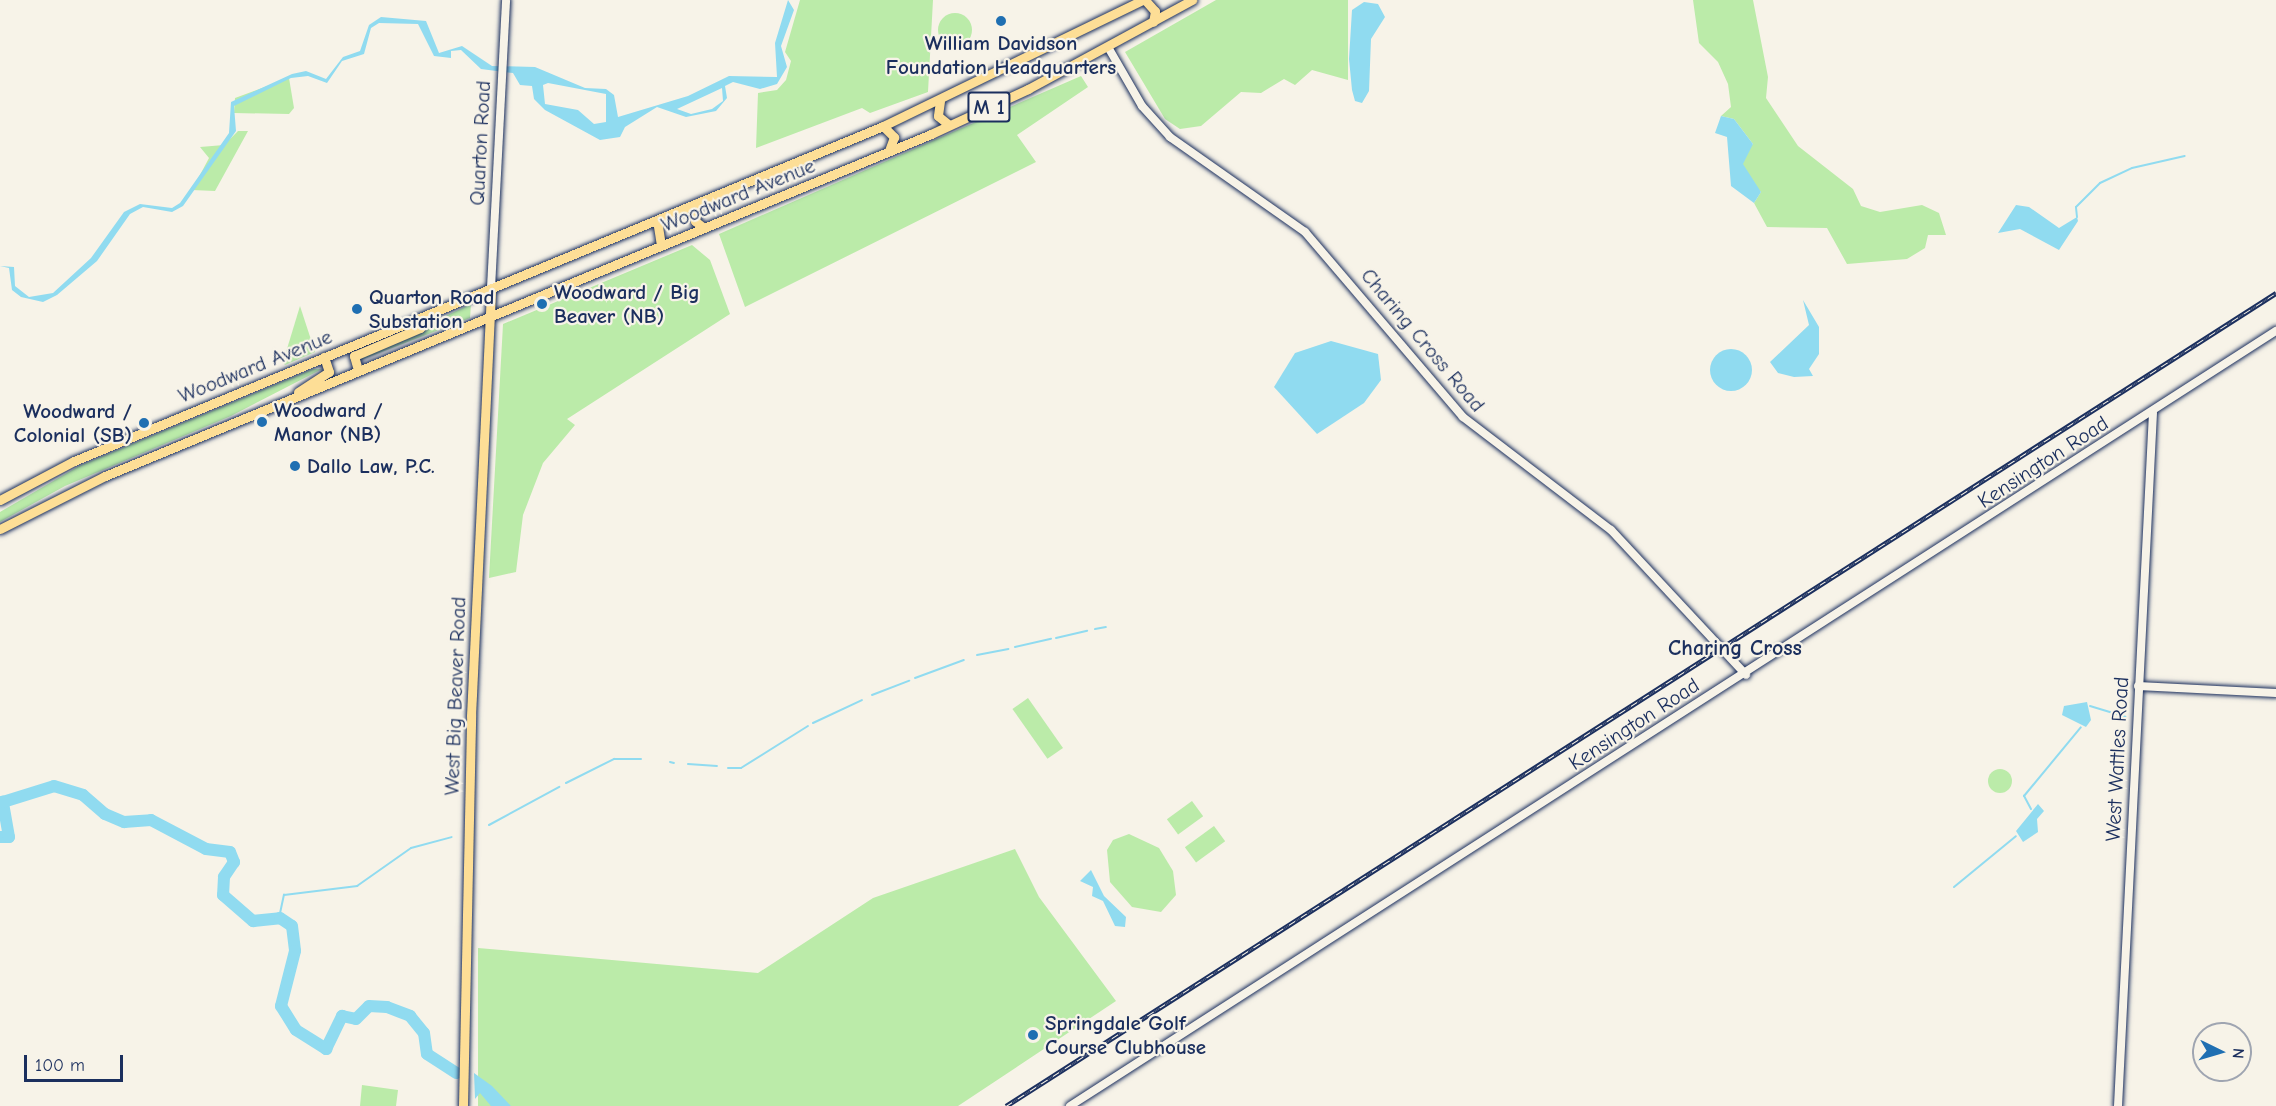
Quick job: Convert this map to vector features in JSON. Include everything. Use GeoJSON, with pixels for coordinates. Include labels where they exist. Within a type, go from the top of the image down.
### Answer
{"type":"FeatureCollection","features":[{"type":"Feature","properties":{"kind":"main road"},"geometry":{"type":"LineString","coordinates":[[1144,0],[1155,11],[1153,22]]}},
{"type":"Feature","properties":{"kind":"main road","name":"Woodward Avenue"},"geometry":{"type":"LineString","coordinates":[[697,203],[940,101],[1144,0]]}},
{"type":"Feature","properties":{"kind":"main road","name":"Woodward Avenue"},"geometry":{"type":"LineString","coordinates":[[286,400],[950,125],[1108,47],[1192,0]]}},
{"type":"Feature","properties":{"kind":"main road"},"geometry":{"type":"LineString","coordinates":[[940,101],[938,116],[950,125]]}},
{"type":"Feature","properties":{"kind":"main road"},"geometry":{"type":"LineString","coordinates":[[883,126],[894,137],[889,151]]}},
{"type":"Feature","properties":{"kind":"main road"},"geometry":{"type":"LineString","coordinates":[[697,203],[695,221],[704,228]]}},
{"type":"Feature","properties":{"kind":"main road","name":"M 1"},"geometry":{"type":"LineString","coordinates":[[657,220],[697,203]]}},
{"type":"Feature","properties":{"kind":"main road"},"geometry":{"type":"LineString","coordinates":[[657,220],[664,236],[661,246]]}},
{"type":"Feature","properties":{"kind":"main road","name":"Woodward Avenue"},"geometry":{"type":"LineString","coordinates":[[3,498],[74,461],[657,220]]}},
{"type":"Feature","properties":{"kind":"main road","name":"West Big Beaver Road"},"geometry":{"type":"LineString","coordinates":[[463,1106],[471,716],[490,288]]}},
{"type":"Feature","properties":{"kind":"main road"},"geometry":{"type":"LineString","coordinates":[[358,370],[354,356],[420,328],[429,314]]}},
{"type":"Feature","properties":{"kind":"main road"},"geometry":{"type":"LineString","coordinates":[[286,400],[329,372],[324,357]]}},
{"type":"Feature","properties":{"kind":"main road","name":"M 1"},"geometry":{"type":"LineString","coordinates":[[0,529],[89,483],[286,400]]}},
{"type":"Feature","properties":{"kind":"street","name":"Quarton Road"},"geometry":{"type":"LineString","coordinates":[[490,288],[506,0]]}},
{"type":"Feature","properties":{"kind":"street","name":"Charing Cross Road"},"geometry":{"type":"LineString","coordinates":[[1108,47],[1138,99],[1170,137],[1305,232],[1462,417],[1611,530],[1746,675]]}},
{"type":"Feature","properties":{"kind":"street","name":"Kensington Road"},"geometry":{"type":"LineString","coordinates":[[1070,1106],[1746,675],[2153,413],[2276,331]]}},
{"type":"Feature","properties":{"kind":"street","name":"West Wattles Road"},"geometry":{"type":"LineString","coordinates":[[2118,1106],[2153,413]]}},
{"type":"Feature","properties":{"kind":"street"},"geometry":{"type":"LineString","coordinates":[[2138,686],[2276,693]]}},
{"type":"Feature","properties":{"kind":"green space"},"geometry":{"type":"Polygon","coordinates":[[[800,0],[933,0],[928,92],[870,113],[862,108],[756,148],[758,93],[777,90],[786,80],[791,61],[785,52],[800,0]]]}},
{"type":"Feature","properties":{"kind":"green space"},"geometry":{"type":"Polygon","coordinates":[[[1216,0],[1348,0],[1348,80],[1312,70],[1295,85],[1284,79],[1261,93],[1241,92],[1201,126],[1180,129],[1165,119],[1125,52],[1216,0]]]}},
{"type":"Feature","properties":{"kind":"green space"},"geometry":{"type":"Polygon","coordinates":[[[1693,0],[1753,0],[1768,77],[1766,98],[1798,146],[1853,189],[1861,206],[1880,212],[1922,205],[1939,213],[1946,235],[1928,235],[1925,248],[1907,259],[1847,264],[1827,228],[1767,227],[1754,203],[1761,192],[1743,173],[1743,154],[1753,144],[1734,119],[1721,116],[1731,107],[1728,84],[1718,62],[1699,43],[1693,0]]]}},
{"type":"Feature","properties":{"kind":"green space"},"geometry":{"type":"Polygon","coordinates":[[[955,13],[967,18],[972,30],[967,42],[955,47],[943,42],[938,30],[943,18],[955,13]]]}},
{"type":"Feature","properties":{"kind":"green space"},"geometry":{"type":"Polygon","coordinates":[[[1081,76],[1088,87],[1017,135],[1036,162],[745,307],[719,234],[1081,76]]]}},
{"type":"Feature","properties":{"kind":"green space"},"geometry":{"type":"Polygon","coordinates":[[[289,78],[294,108],[289,114],[234,113],[235,98],[289,78]]]}},
{"type":"Feature","properties":{"kind":"green space"},"geometry":{"type":"Polygon","coordinates":[[[238,131],[248,131],[215,191],[192,190],[209,158],[200,147],[224,145],[238,131]]]}},
{"type":"Feature","properties":{"kind":"green space"},"geometry":{"type":"Polygon","coordinates":[[[692,245],[710,260],[730,314],[567,419],[575,425],[543,463],[523,515],[516,572],[489,578],[503,324],[692,245]]]}},
{"type":"Feature","properties":{"kind":"green space"},"geometry":{"type":"Polygon","coordinates":[[[471,304],[470,318],[361,360],[364,354],[471,304]]]}},
{"type":"Feature","properties":{"kind":"green space"},"geometry":{"type":"Polygon","coordinates":[[[300,306],[315,352],[285,365],[283,362],[300,306]]]}},
{"type":"Feature","properties":{"kind":"green space"},"geometry":{"type":"Polygon","coordinates":[[[313,369],[322,369],[231,416],[65,486],[0,522],[0,512],[79,466],[313,369]]]}},
{"type":"Feature","properties":{"kind":"green space"},"geometry":{"type":"Polygon","coordinates":[[[1028,698],[1063,748],[1047,759],[1012,709],[1028,698]]]}},
{"type":"Feature","properties":{"kind":"green space"},"geometry":{"type":"Polygon","coordinates":[[[2000,769],[2005,770],[2011,776],[2011,786],[2005,792],[2000,793],[1995,792],[1989,786],[1988,781],[1989,776],[1995,770],[2000,769]]]}},
{"type":"Feature","properties":{"kind":"green space"},"geometry":{"type":"Polygon","coordinates":[[[1192,801],[1203,816],[1178,835],[1167,819],[1192,801]]]}},
{"type":"Feature","properties":{"kind":"green space"},"geometry":{"type":"Polygon","coordinates":[[[1214,826],[1225,841],[1196,863],[1185,847],[1214,826]]]}},
{"type":"Feature","properties":{"kind":"green space"},"geometry":{"type":"Polygon","coordinates":[[[1129,834],[1159,848],[1173,871],[1176,895],[1161,912],[1132,907],[1110,882],[1107,850],[1113,840],[1129,834]]]}},
{"type":"Feature","properties":{"kind":"green space"},"geometry":{"type":"Polygon","coordinates":[[[1015,849],[1039,897],[1116,1001],[958,1106],[478,1106],[478,948],[758,973],[873,898],[1015,849]]]}},
{"type":"Feature","properties":{"kind":"green space"},"geometry":{"type":"Polygon","coordinates":[[[362,1085],[398,1090],[396,1106],[360,1106],[362,1085]]]}},
{"type":"Feature","properties":{"kind":"water"},"geometry":{"type":"Polygon","coordinates":[[[788,0],[794,10],[781,46],[787,67],[777,84],[760,89],[733,82],[725,86],[727,98],[716,111],[686,117],[657,107],[625,127],[620,137],[600,140],[545,110],[534,99],[532,86],[520,85],[513,73],[481,69],[461,50],[451,51],[451,58],[434,56],[418,24],[379,23],[371,28],[364,54],[342,61],[327,83],[308,76],[291,78],[234,106],[236,131],[183,206],[172,212],[143,207],[130,214],[97,261],[57,295],[43,302],[21,297],[12,290],[9,268],[0,266],[14,267],[15,286],[29,297],[53,293],[91,258],[124,212],[140,204],[172,208],[180,203],[229,133],[231,102],[292,74],[306,71],[326,79],[343,57],[360,51],[369,25],[381,17],[426,21],[439,53],[462,46],[492,66],[535,67],[585,88],[606,89],[614,95],[618,117],[688,96],[729,76],[777,77],[775,43],[788,0]],[[548,83],[543,85],[545,104],[578,110],[594,124],[606,122],[606,94],[548,83]],[[722,88],[677,109],[691,114],[712,109],[723,101],[722,88]]]}},
{"type":"Feature","properties":{"kind":"water"},"geometry":{"type":"Polygon","coordinates":[[[1364,2],[1378,4],[1385,17],[1371,39],[1369,91],[1362,103],[1355,101],[1349,59],[1352,10],[1364,2]]]}},
{"type":"Feature","properties":{"kind":"water"},"geometry":{"type":"Polygon","coordinates":[[[1721,116],[1734,119],[1753,144],[1743,164],[1761,192],[1754,203],[1731,186],[1727,137],[1715,133],[1721,116]]]}},
{"type":"Feature","properties":{"kind":"water"},"geometry":{"type":"Polygon","coordinates":[[[2016,205],[2029,207],[2059,228],[2077,217],[2078,221],[2059,250],[2020,229],[1998,233],[2016,205]]]}},
{"type":"Feature","properties":{"kind":"water"},"geometry":{"type":"Polygon","coordinates":[[[1803,300],[1819,327],[1819,354],[1809,369],[1813,376],[1794,377],[1778,373],[1770,362],[1809,325],[1803,300]]]}},
{"type":"Feature","properties":{"kind":"water"},"geometry":{"type":"Polygon","coordinates":[[[1331,341],[1378,354],[1381,380],[1364,403],[1317,434],[1274,387],[1295,353],[1331,341]]]}},
{"type":"Feature","properties":{"kind":"water"},"geometry":{"type":"Polygon","coordinates":[[[1731,349],[1746,355],[1752,370],[1746,385],[1731,391],[1716,385],[1710,370],[1716,355],[1731,349]]]}},
{"type":"Feature","properties":{"kind":"water"},"geometry":{"type":"Polygon","coordinates":[[[2087,702],[2091,720],[2086,727],[2062,715],[2064,706],[2087,702]]]}},
{"type":"Feature","properties":{"kind":"water"},"geometry":{"type":"Polygon","coordinates":[[[2038,804],[2044,811],[2037,819],[2038,832],[2023,842],[2016,831],[2038,804]]]}},
{"type":"Feature","properties":{"kind":"water"},"geometry":{"type":"Polygon","coordinates":[[[1091,870],[1104,896],[1126,917],[1125,927],[1115,926],[1103,901],[1092,896],[1093,887],[1080,881],[1091,870]]]}},
{"type":"Feature","properties":{"kind":"water"},"geometry":{"type":"Polygon","coordinates":[[[474,1073],[492,1086],[511,1106],[491,1106],[480,1093],[475,1099],[474,1073]]]}},
{"type":"Feature","properties":{"kind":"waterway"},"geometry":{"type":"LineString","coordinates":[[2077,217],[2076,207],[2100,183],[2132,168],[2185,156]]}},
{"type":"Feature","properties":{"kind":"waterway"},"geometry":{"type":"LineString","coordinates":[[1095,629],[1106,627]]}},
{"type":"Feature","properties":{"kind":"waterway"},"geometry":{"type":"LineString","coordinates":[[1056,638],[1087,631]]}},
{"type":"Feature","properties":{"kind":"waterway"},"geometry":{"type":"LineString","coordinates":[[1015,647],[1051,639]]}},
{"type":"Feature","properties":{"kind":"waterway"},"geometry":{"type":"LineString","coordinates":[[977,655],[1008,649]]}},
{"type":"Feature","properties":{"kind":"waterway"},"geometry":{"type":"LineString","coordinates":[[915,678],[964,660]]}},
{"type":"Feature","properties":{"kind":"waterway"},"geometry":{"type":"LineString","coordinates":[[872,695],[909,681]]}},
{"type":"Feature","properties":{"kind":"waterway"},"geometry":{"type":"LineString","coordinates":[[813,723],[862,700]]}},
{"type":"Feature","properties":{"kind":"waterway"},"geometry":{"type":"LineString","coordinates":[[2090,706],[2125,717]]}},
{"type":"Feature","properties":{"kind":"waterway"},"geometry":{"type":"LineString","coordinates":[[728,768],[741,768],[808,726]]}},
{"type":"Feature","properties":{"kind":"waterway"},"geometry":{"type":"LineString","coordinates":[[2031,809],[2024,796],[2081,727]]}},
{"type":"Feature","properties":{"kind":"waterway"},"geometry":{"type":"LineString","coordinates":[[566,783],[614,759],[641,759]]}},
{"type":"Feature","properties":{"kind":"waterway"},"geometry":{"type":"LineString","coordinates":[[670,762],[674,763]]}},
{"type":"Feature","properties":{"kind":"waterway"},"geometry":{"type":"LineString","coordinates":[[688,764],[717,766]]}},
{"type":"Feature","properties":{"kind":"waterway"},"geometry":{"type":"LineString","coordinates":[[0,837],[9,837],[3,802],[54,786],[83,795],[105,814],[124,822],[151,820],[206,849],[230,852],[234,862],[224,877],[223,895],[253,921],[280,918],[292,926],[295,951],[281,1006],[296,1030],[326,1049],[342,1016],[356,1019],[369,1006],[387,1007],[410,1016],[424,1033],[427,1054],[456,1073]]}},
{"type":"Feature","properties":{"kind":"waterway"},"geometry":{"type":"LineString","coordinates":[[489,825],[559,787]]}},
{"type":"Feature","properties":{"kind":"waterway"},"geometry":{"type":"LineString","coordinates":[[1954,887],[2016,836]]}},
{"type":"Feature","properties":{"kind":"waterway"},"geometry":{"type":"LineString","coordinates":[[279,918],[284,895],[357,886],[411,848],[452,837]]}},
{"type":"Feature","properties":{"kind":"railway"},"geometry":{"type":"LineString","coordinates":[[1006,1106],[2276,293]]}},
{"type":"Feature","properties":{"kind":"place","name":"William Davidson Foundation Headquarters"},"geometry":{"type":"Point","coordinates":[1001,21]}},
{"type":"Feature","properties":{"kind":"place","name":"Woodward / Big Beaver (NB)"},"geometry":{"type":"Point","coordinates":[542,304]}},
{"type":"Feature","properties":{"kind":"place","name":"Quarton Road Substation"},"geometry":{"type":"Point","coordinates":[357,309]}},
{"type":"Feature","properties":{"kind":"place","name":"Woodward / Manor (NB)"},"geometry":{"type":"Point","coordinates":[262,422]}},
{"type":"Feature","properties":{"kind":"place","name":"Woodward / Colonial (SB)"},"geometry":{"type":"Point","coordinates":[144,423]}},
{"type":"Feature","properties":{"kind":"place","name":"Dallo Law, P.C."},"geometry":{"type":"Point","coordinates":[295,466]}},
{"type":"Feature","properties":{"kind":"place","name":"Springdale Golf Course Clubhouse"},"geometry":{"type":"Point","coordinates":[1033,1035]}},
{"type":"Feature","properties":{"kind":"district","name":"Charing Cross"},"geometry":{"type":"Point","coordinates":[1735,649]}}]}
